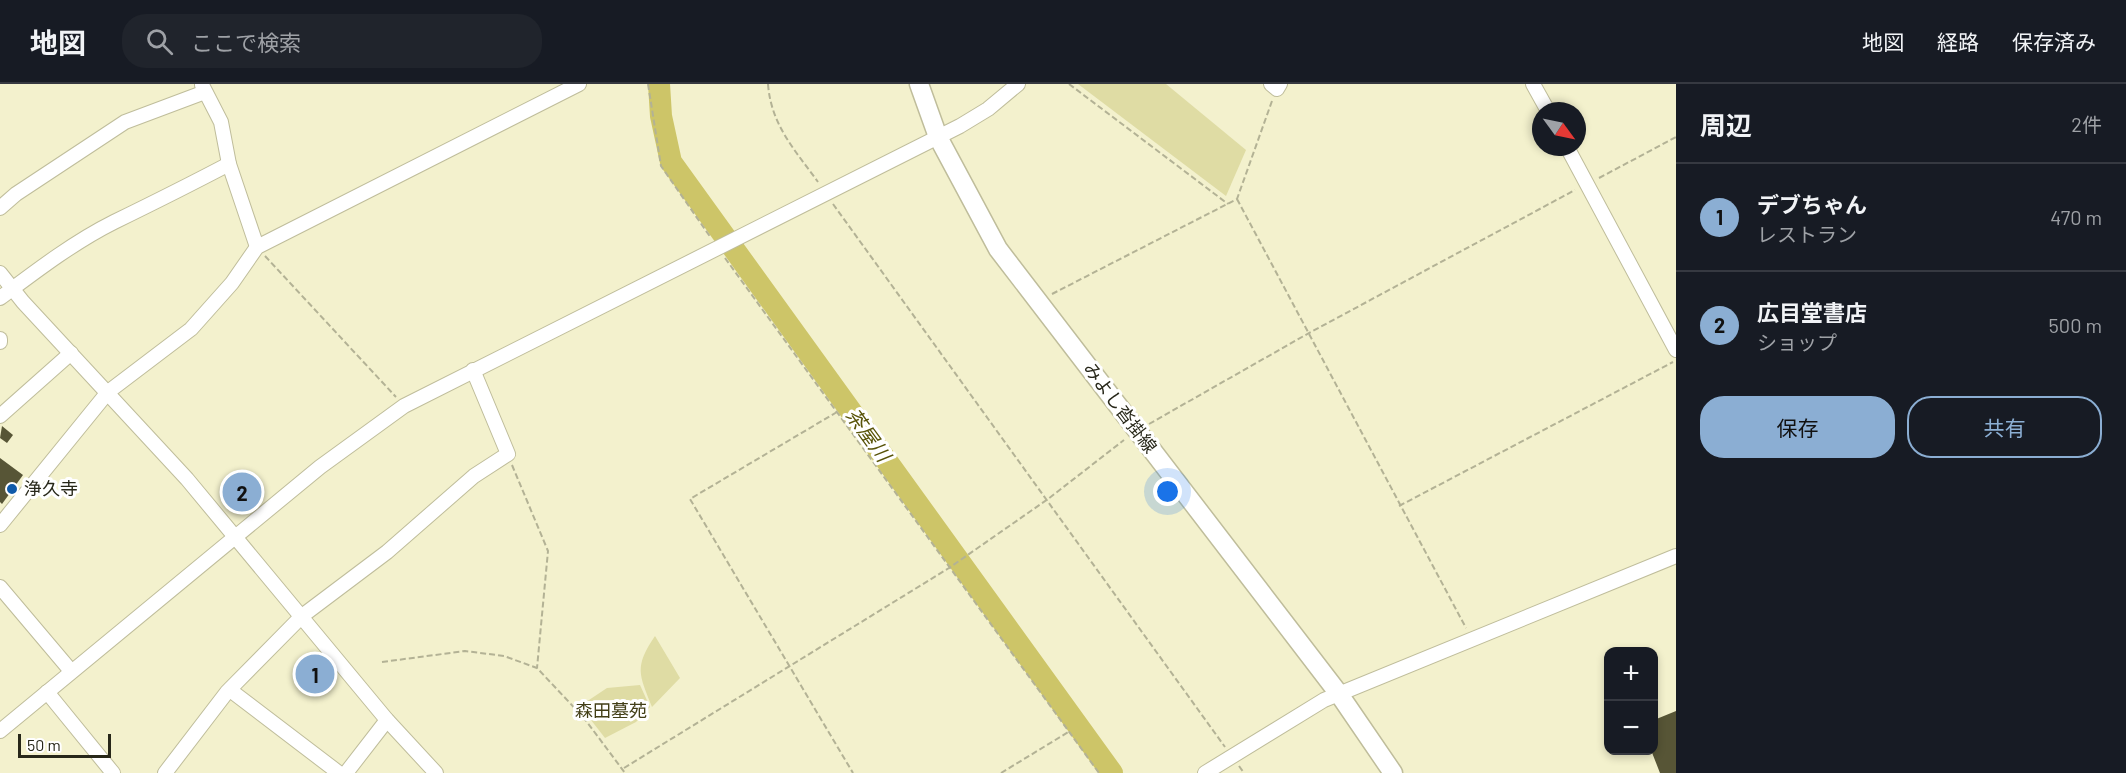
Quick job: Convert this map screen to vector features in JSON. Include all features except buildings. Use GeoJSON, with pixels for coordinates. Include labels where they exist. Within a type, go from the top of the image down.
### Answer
{"type":"FeatureCollection","features":[{"type":"Feature","properties":{"kind":"main road","name":"みよし沓掛線"},"geometry":{"type":"LineString","coordinates":[[919,84],[938,136],[998,249],[1339,694],[1393,773]]}},
{"type":"Feature","properties":{"kind":"street"},"geometry":{"type":"LineString","coordinates":[[0,525],[108,392],[191,329],[232,283],[257,247],[579,84]]}},
{"type":"Feature","properties":{"kind":"street"},"geometry":{"type":"LineString","coordinates":[[0,731],[320,467],[404,405],[938,136],[988,109],[1018,84]]}},
{"type":"Feature","properties":{"kind":"street"},"geometry":{"type":"LineString","coordinates":[[1533,84],[1543,102]]}},
{"type":"Feature","properties":{"kind":"street"},"geometry":{"type":"LineString","coordinates":[[0,208],[16,194],[125,122],[203,88],[221,122],[229,164],[257,247]]}},
{"type":"Feature","properties":{"kind":"street"},"geometry":{"type":"LineString","coordinates":[[1572,156],[1676,350]]}},
{"type":"Feature","properties":{"kind":"street"},"geometry":{"type":"LineString","coordinates":[[0,298],[57,256],[114,222],[146,208],[229,164]]}},
{"type":"Feature","properties":{"kind":"street"},"geometry":{"type":"LineString","coordinates":[[0,273],[235,536],[387,720],[436,773]]}},
{"type":"Feature","properties":{"kind":"street"},"geometry":{"type":"LineString","coordinates":[[0,416],[71,353]]}},
{"type":"Feature","properties":{"kind":"street"},"geometry":{"type":"LineString","coordinates":[[165,773],[230,690],[302,616],[387,552],[474,476],[508,454],[473,370]]}},
{"type":"Feature","properties":{"kind":"street"},"geometry":{"type":"LineString","coordinates":[[1205,773],[1324,700],[1676,556]]}},
{"type":"Feature","properties":{"kind":"street"},"geometry":{"type":"LineString","coordinates":[[0,587],[71,671]]}},
{"type":"Feature","properties":{"kind":"street"},"geometry":{"type":"LineString","coordinates":[[230,690],[339,773]]}},
{"type":"Feature","properties":{"kind":"street"},"geometry":{"type":"LineString","coordinates":[[47,692],[114,773]]}},
{"type":"Feature","properties":{"kind":"street"},"geometry":{"type":"LineString","coordinates":[[346,773],[387,720]]}},
{"type":"Feature","properties":{"kind":"path"},"geometry":{"type":"LineString","coordinates":[[648,84],[661,166],[1099,773]]}},
{"type":"Feature","properties":{"kind":"path"},"geometry":{"type":"LineString","coordinates":[[768,84],[774,120],[1232,756]]}},
{"type":"Feature","properties":{"kind":"path"},"geometry":{"type":"LineString","coordinates":[[1069,84],[1228,204]]}},
{"type":"Feature","properties":{"kind":"path"},"geometry":{"type":"LineString","coordinates":[[1039,301],[1237,199],[1276,86]]}},
{"type":"Feature","properties":{"kind":"path"},"geometry":{"type":"LineString","coordinates":[[624,768],[949,568],[1048,499],[1137,430],[1309,333],[1676,137]]}},
{"type":"Feature","properties":{"kind":"path"},"geometry":{"type":"LineString","coordinates":[[1237,199],[1471,639]]}},
{"type":"Feature","properties":{"kind":"path"},"geometry":{"type":"LineString","coordinates":[[257,247],[404,405]]}},
{"type":"Feature","properties":{"kind":"path"},"geometry":{"type":"LineString","coordinates":[[1399,506],[1676,360]]}},
{"type":"Feature","properties":{"kind":"path"},"geometry":{"type":"LineString","coordinates":[[837,412],[690,499],[853,773]]}},
{"type":"Feature","properties":{"kind":"path"},"geometry":{"type":"LineString","coordinates":[[508,454],[548,551],[537,668]]}},
{"type":"Feature","properties":{"kind":"path"},"geometry":{"type":"LineString","coordinates":[[382,662],[465,651],[504,656],[537,668],[584,718],[624,768],[625,773]]}},
{"type":"Feature","properties":{"kind":"path"},"geometry":{"type":"LineString","coordinates":[[1001,773],[1070,730]]}},
{"type":"Feature","properties":{"kind":"green space"},"geometry":{"type":"Polygon","coordinates":[[[1078,84],[1166,84],[1246,150],[1226,196],[1078,84]]]}},
{"type":"Feature","properties":{"kind":"green space"},"geometry":{"type":"Polygon","coordinates":[[[655,636],[680,678],[652,707],[642,678],[641,663],[655,636]]]}},
{"type":"Feature","properties":{"kind":"green space","name":"森田墓苑"},"geometry":{"type":"Polygon","coordinates":[[[640,685],[650,707],[636,722],[605,738],[580,706],[607,688],[640,685]]]}},
{"type":"Feature","properties":{"kind":"waterway","name":"茶屋川"},"geometry":{"type":"LineString","coordinates":[[659,84],[661,116],[671,162],[1112,773]]}},
{"type":"Feature","properties":{"kind":"place","name":"浄久寺"},"geometry":{"type":"Point","coordinates":[12,489]}},
{"type":"Feature","properties":{"kind":"place","name":"広目堂書店"},"geometry":{"type":"Point","coordinates":[242,492]}},
{"type":"Feature","properties":{"kind":"place","name":"デブちゃん"},"geometry":{"type":"Point","coordinates":[315,674]}}]}
